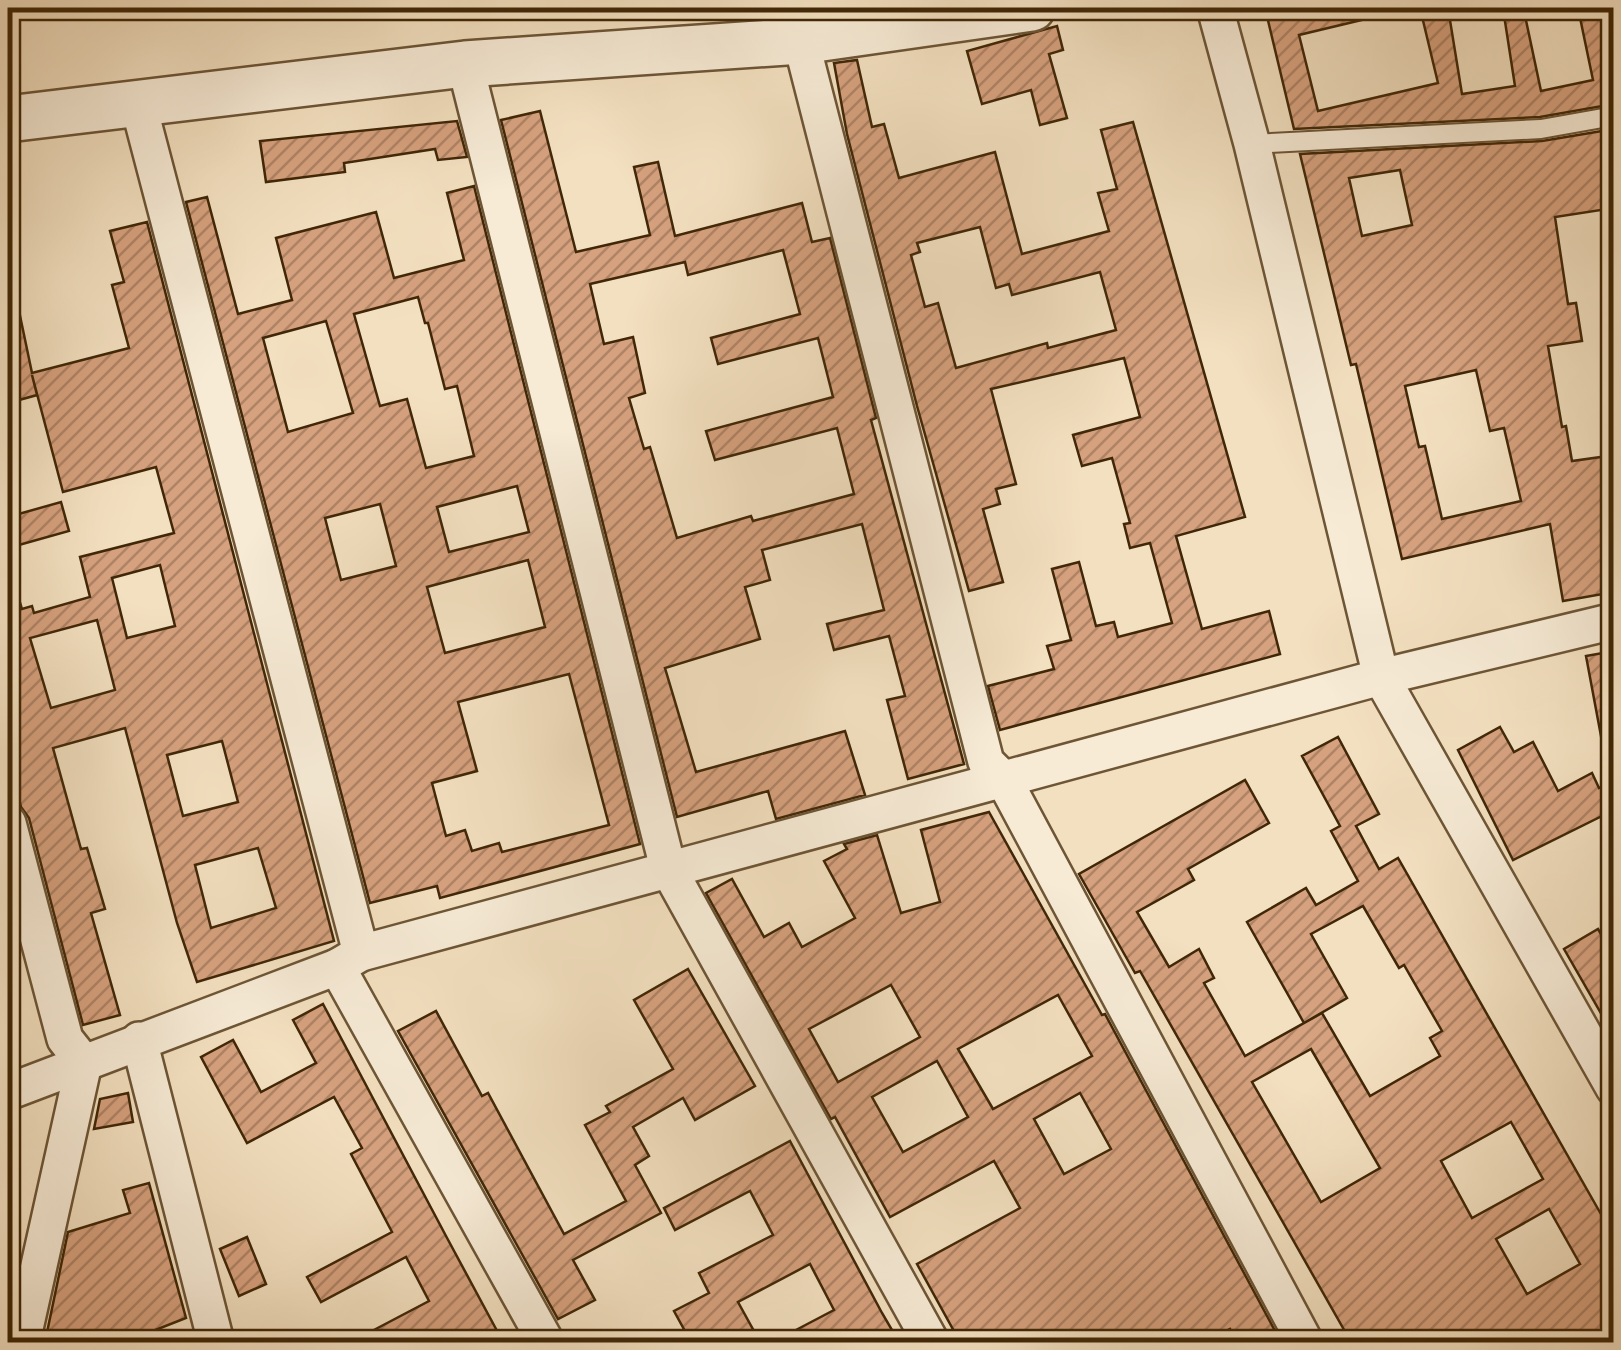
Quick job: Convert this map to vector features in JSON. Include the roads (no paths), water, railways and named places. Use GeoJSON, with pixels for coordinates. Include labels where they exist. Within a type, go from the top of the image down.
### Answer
{"type":"FeatureCollection","features":[{"type":"Feature","properties":{"kind":"street"},"geometry":{"type":"LineString","coordinates":[[8,119],[466,64],[801,40],[1032,8]]}},
{"type":"Feature","properties":{"kind":"street"},"geometry":{"type":"LineString","coordinates":[[1215,8],[1252,144],[1381,677],[1608,1067]]}},
{"type":"Feature","properties":{"kind":"street"},"geometry":{"type":"LineString","coordinates":[[801,40],[986,762],[1004,780],[1305,1342]]}},
{"type":"Feature","properties":{"kind":"street"},"geometry":{"type":"LineString","coordinates":[[466,64],[668,868],[931,1342]]}},
{"type":"Feature","properties":{"kind":"street"},"geometry":{"type":"LineString","coordinates":[[138,104],[349,960],[546,1342]]}},
{"type":"Feature","properties":{"kind":"street"},"geometry":{"type":"LineString","coordinates":[[8,1092],[349,960],[668,868],[1381,677],[1614,622]]}},
{"type":"Feature","properties":{"kind":"street"},"geometry":{"type":"LineString","coordinates":[[8,823],[65,1039],[84,1063]]}},
{"type":"Feature","properties":{"kind":"street"},"geometry":{"type":"LineString","coordinates":[[139,1040],[216,1342]]}},
{"type":"Feature","properties":{"kind":"street"},"geometry":{"type":"LineString","coordinates":[[22,1342],[84,1063]]}},
{"type":"Feature","properties":{"kind":"lane"},"geometry":{"type":"LineString","coordinates":[[1252,144],[1541,129],[1614,116]]}}]}
